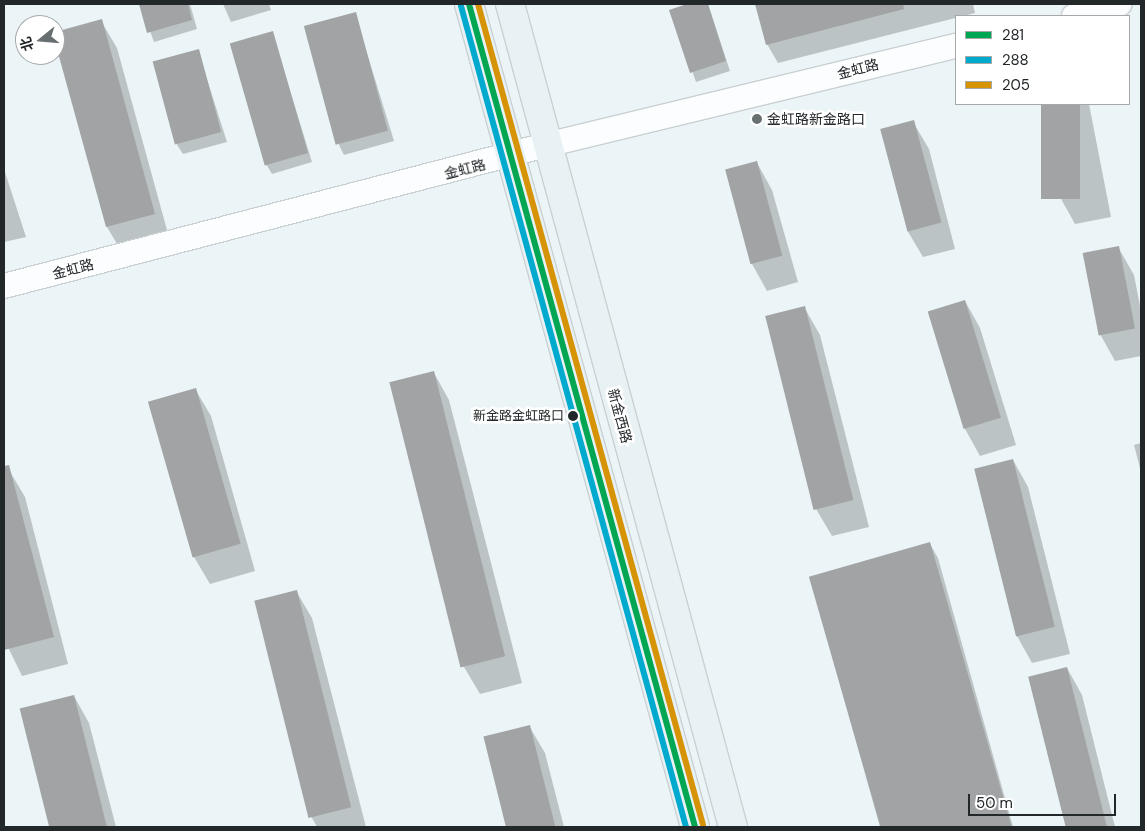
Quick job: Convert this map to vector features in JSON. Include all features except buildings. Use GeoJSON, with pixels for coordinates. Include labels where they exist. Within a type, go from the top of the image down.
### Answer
{"type":"FeatureCollection","features":[{"type":"Feature","properties":{"kind":"main road"},"geometry":{"type":"LineString","coordinates":[[469,4],[695,827]]}},
{"type":"Feature","properties":{"kind":"main road","name":"新金西路"},"geometry":{"type":"LineString","coordinates":[[510,4],[546,145],[733,827]]}},
{"type":"Feature","properties":{"kind":"street"},"geometry":{"type":"LineString","coordinates":[[1078,15],[1120,4]]}},
{"type":"Feature","properties":{"kind":"street","name":"金虹路"},"geometry":{"type":"LineString","coordinates":[[4,286],[510,158],[546,145],[955,46]]}},
{"type":"Feature","properties":{"kind":"transit line","name":"281"},"geometry":{"type":"LineString","coordinates":[[469,4],[695,827]]}},
{"type":"Feature","properties":{"kind":"transit line","name":"205"},"geometry":{"type":"LineString","coordinates":[[478,4],[703,825]]}},
{"type":"Feature","properties":{"kind":"transit line","name":"288"},"geometry":{"type":"LineString","coordinates":[[461,6],[686,827]]}},
{"type":"Feature","properties":{"kind":"place","name":"金虹路新金路口"},"geometry":{"type":"Point","coordinates":[757,119]}},
{"type":"Feature","properties":{"kind":"place","name":"新金路金虹路口"},"geometry":{"type":"Point","coordinates":[573,416]}}]}
